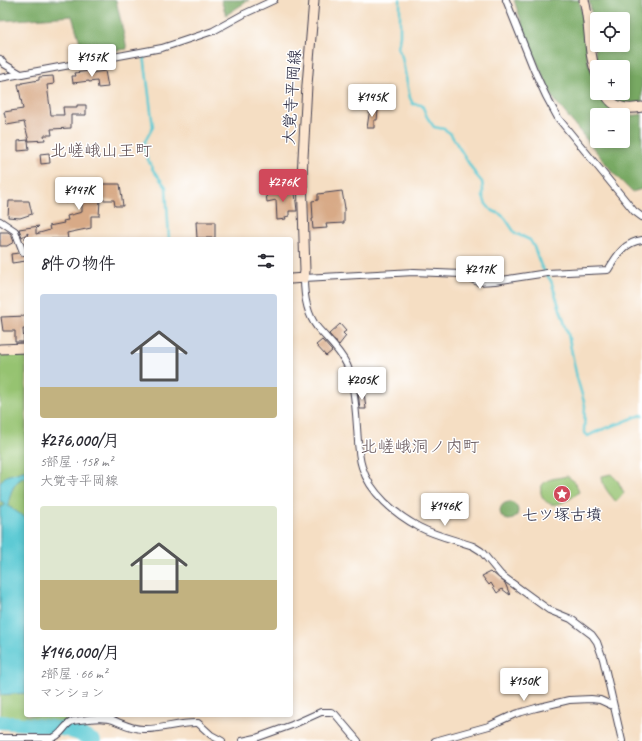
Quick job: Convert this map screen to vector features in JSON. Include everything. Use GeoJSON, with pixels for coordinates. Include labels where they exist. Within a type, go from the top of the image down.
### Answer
{"type":"FeatureCollection","features":[{"type":"Feature","properties":{"kind":"main road","name":"大覚寺平岡線"},"geometry":{"type":"LineString","coordinates":[[304,278],[302,176],[306,85],[314,0]]}},
{"type":"Feature","properties":{"kind":"main road"},"geometry":{"type":"LineString","coordinates":[[584,0],[589,28],[592,60]]}},
{"type":"Feature","properties":{"kind":"main road"},"geometry":{"type":"LineString","coordinates":[[610,100],[614,105],[624,109],[642,107]]}},
{"type":"Feature","properties":{"kind":"main road"},"geometry":{"type":"LineString","coordinates":[[293,279],[304,278]]}},
{"type":"Feature","properties":{"kind":"main road"},"geometry":{"type":"LineString","coordinates":[[0,349],[24,348]]}},
{"type":"Feature","properties":{"kind":"street"},"geometry":{"type":"LineString","coordinates":[[0,78],[162,48],[213,31],[274,0]]}},
{"type":"Feature","properties":{"kind":"street"},"geometry":{"type":"LineString","coordinates":[[506,0],[534,70],[558,118],[632,208],[642,217]]}},
{"type":"Feature","properties":{"kind":"street"},"geometry":{"type":"LineString","coordinates":[[0,59],[4,64],[21,74]]}},
{"type":"Feature","properties":{"kind":"street"},"geometry":{"type":"LineString","coordinates":[[0,221],[15,231],[24,252]]}},
{"type":"Feature","properties":{"kind":"street"},"geometry":{"type":"LineString","coordinates":[[622,741],[603,659],[597,642],[592,635],[571,619],[549,610],[501,575],[481,551],[473,546],[420,527],[400,514],[387,504],[369,483],[361,465],[356,413],[350,373],[342,356],[316,326],[312,319],[306,303],[304,278],[406,272],[432,272],[442,274],[461,274],[478,282],[495,281],[547,273],[608,270],[618,254],[624,248],[642,240]]}},
{"type":"Feature","properties":{"kind":"street"},"geometry":{"type":"LineString","coordinates":[[435,741],[489,726],[515,714],[569,700],[591,698],[613,706]]}},
{"type":"Feature","properties":{"kind":"street"},"geometry":{"type":"LineString","coordinates":[[242,741],[256,738],[292,725],[316,713],[330,712],[335,714],[358,741]]}},
{"type":"Feature","properties":{"kind":"street"},"geometry":{"type":"LineString","coordinates":[[0,738],[52,738],[59,735],[71,722],[101,719],[111,720],[133,728],[143,729],[163,729],[177,724],[198,723],[211,735],[222,741]]}},
{"type":"Feature","properties":{"kind":"green space"},"geometry":{"type":"Polygon","coordinates":[[[0,0],[116,0],[127,49],[84,55],[72,16],[0,21],[0,0]]]}},
{"type":"Feature","properties":{"kind":"green space"},"geometry":{"type":"Polygon","coordinates":[[[221,0],[249,0],[226,15],[221,0]]]}},
{"type":"Feature","properties":{"kind":"green space"},"geometry":{"type":"Polygon","coordinates":[[[514,0],[579,0],[585,26],[587,59],[590,67],[590,100],[605,100],[611,108],[590,108],[590,144],[553,98],[529,44],[514,0]]]}},
{"type":"Feature","properties":{"kind":"green space"},"geometry":{"type":"Polygon","coordinates":[[[589,0],[642,0],[642,104],[626,105],[615,102],[614,100],[630,100],[630,60],[597,60],[595,52],[630,52],[630,12],[591,12],[589,0]]]}},
{"type":"Feature","properties":{"kind":"green space"},"geometry":{"type":"Polygon","coordinates":[[[642,114],[642,189],[632,192],[615,175],[593,148],[630,148],[630,115],[642,114]]]}},
{"type":"Feature","properties":{"kind":"green space"},"geometry":{"type":"Polygon","coordinates":[[[24,353],[24,717],[82,717],[68,719],[62,726],[0,720],[0,354],[24,353]]]}},
{"type":"Feature","properties":{"kind":"green space"},"geometry":{"type":"Polygon","coordinates":[[[611,474],[618,481],[624,493],[616,502],[603,484],[602,480],[602,476],[611,474]]]}},
{"type":"Feature","properties":{"kind":"green space"},"geometry":{"type":"Polygon","coordinates":[[[567,476],[575,482],[579,492],[569,500],[560,503],[550,504],[546,502],[541,492],[543,484],[551,479],[567,476]]]}},
{"type":"Feature","properties":{"kind":"green space"},"geometry":{"type":"Polygon","coordinates":[[[509,502],[513,503],[517,507],[517,515],[513,519],[509,520],[505,519],[501,515],[500,511],[501,507],[505,503],[509,502]]]}},
{"type":"Feature","properties":{"kind":"water"},"geometry":{"type":"Polygon","coordinates":[[[24,471],[24,478],[15,484],[11,492],[8,506],[24,517],[24,693],[0,695],[0,508],[4,506],[4,504],[0,500],[0,482],[6,476],[24,471]]]}},
{"type":"Feature","properties":{"kind":"building"},"geometry":{"type":"Polygon","coordinates":[[[92,71],[92,73],[105,71],[108,87],[98,88],[97,81],[73,83],[72,76],[76,76],[75,73],[92,71]]]}},
{"type":"Feature","properties":{"kind":"building"},"geometry":{"type":"Polygon","coordinates":[[[53,76],[54,84],[47,85],[51,115],[64,115],[63,107],[77,107],[77,105],[86,105],[86,115],[71,115],[71,128],[51,129],[52,135],[44,135],[45,140],[29,141],[24,122],[7,125],[4,112],[23,109],[18,84],[39,80],[39,77],[53,76]]]}},
{"type":"Feature","properties":{"kind":"building"},"geometry":{"type":"Polygon","coordinates":[[[370,108],[378,110],[377,120],[374,120],[374,128],[367,128],[370,108]]]}},
{"type":"Feature","properties":{"kind":"building"},"geometry":{"type":"Polygon","coordinates":[[[28,140],[29,150],[18,151],[18,141],[28,140]]]}},
{"type":"Feature","properties":{"kind":"building"},"geometry":{"type":"Polygon","coordinates":[[[49,153],[50,163],[41,164],[40,154],[49,153]]]}},
{"type":"Feature","properties":{"kind":"building"},"geometry":{"type":"Polygon","coordinates":[[[95,184],[120,184],[123,206],[115,206],[114,200],[100,200],[99,216],[91,216],[91,228],[67,233],[68,237],[25,237],[28,233],[22,237],[19,229],[39,226],[36,229],[36,234],[50,230],[49,226],[64,223],[63,221],[68,220],[67,216],[82,212],[82,198],[65,203],[61,192],[74,188],[95,187],[95,184]]]}},
{"type":"Feature","properties":{"kind":"building"},"geometry":{"type":"Polygon","coordinates":[[[286,189],[286,194],[295,193],[297,211],[289,211],[289,216],[285,217],[286,219],[277,220],[276,200],[267,202],[266,194],[275,192],[275,190],[286,189]]]}},
{"type":"Feature","properties":{"kind":"building"},"geometry":{"type":"Polygon","coordinates":[[[342,191],[345,208],[344,223],[326,224],[327,228],[313,229],[312,201],[318,200],[318,194],[342,191]]]}},
{"type":"Feature","properties":{"kind":"building"},"geometry":{"type":"Polygon","coordinates":[[[9,201],[29,201],[32,214],[20,218],[8,217],[9,201]]]}},
{"type":"Feature","properties":{"kind":"building"},"geometry":{"type":"Polygon","coordinates":[[[196,222],[215,222],[215,237],[197,237],[196,222]]]}},
{"type":"Feature","properties":{"kind":"building"},"geometry":{"type":"Polygon","coordinates":[[[0,232],[8,232],[11,234],[14,242],[7,246],[0,246],[0,232]]]}},
{"type":"Feature","properties":{"kind":"building"},"geometry":{"type":"Polygon","coordinates":[[[19,253],[21,256],[24,256],[24,261],[12,263],[11,254],[19,253]]]}},
{"type":"Feature","properties":{"kind":"building"},"geometry":{"type":"Polygon","coordinates":[[[24,316],[24,342],[15,342],[15,331],[3,331],[1,317],[24,316]]]}},
{"type":"Feature","properties":{"kind":"building"},"geometry":{"type":"Polygon","coordinates":[[[340,324],[346,331],[343,333],[346,336],[339,345],[329,334],[340,324]]]}},
{"type":"Feature","properties":{"kind":"building"},"geometry":{"type":"Polygon","coordinates":[[[322,340],[332,351],[326,356],[316,345],[322,340]]]}},
{"type":"Feature","properties":{"kind":"building"},"geometry":{"type":"Polygon","coordinates":[[[364,392],[366,409],[360,409],[358,393],[364,392]]]}},
{"type":"Feature","properties":{"kind":"building"},"geometry":{"type":"Polygon","coordinates":[[[490,572],[505,583],[510,595],[502,589],[497,593],[491,583],[489,585],[482,576],[490,572]]]}},
{"type":"Feature","properties":{"kind":"waterway"},"geometry":{"type":"LineString","coordinates":[[400,0],[400,35],[398,48],[402,57],[410,98],[413,104],[422,105],[427,117],[434,127],[444,129],[450,133],[482,182],[483,197],[486,204],[491,210],[505,218],[515,233],[530,240],[534,247],[541,266],[551,281],[568,334],[577,378],[585,405],[584,432],[588,436],[600,430],[642,415]]}},
{"type":"Feature","properties":{"kind":"waterway"},"geometry":{"type":"LineString","coordinates":[[144,55],[153,127],[144,143],[145,153],[153,170],[166,187],[169,237]]}},
{"type":"Feature","properties":{"kind":"waterway"},"geometry":{"type":"LineString","coordinates":[[0,722],[60,729],[94,741]]}},
{"type":"Feature","properties":{"kind":"place","name":"七ツ塚古墳"},"geometry":{"type":"Point","coordinates":[562,494]}},
{"type":"Feature","properties":{"kind":"district","name":"北嵯峨山王町"},"geometry":{"type":"Point","coordinates":[101,150]}},
{"type":"Feature","properties":{"kind":"district","name":"北嵯峨洞ノ内町"},"geometry":{"type":"Point","coordinates":[420,446]}}]}
